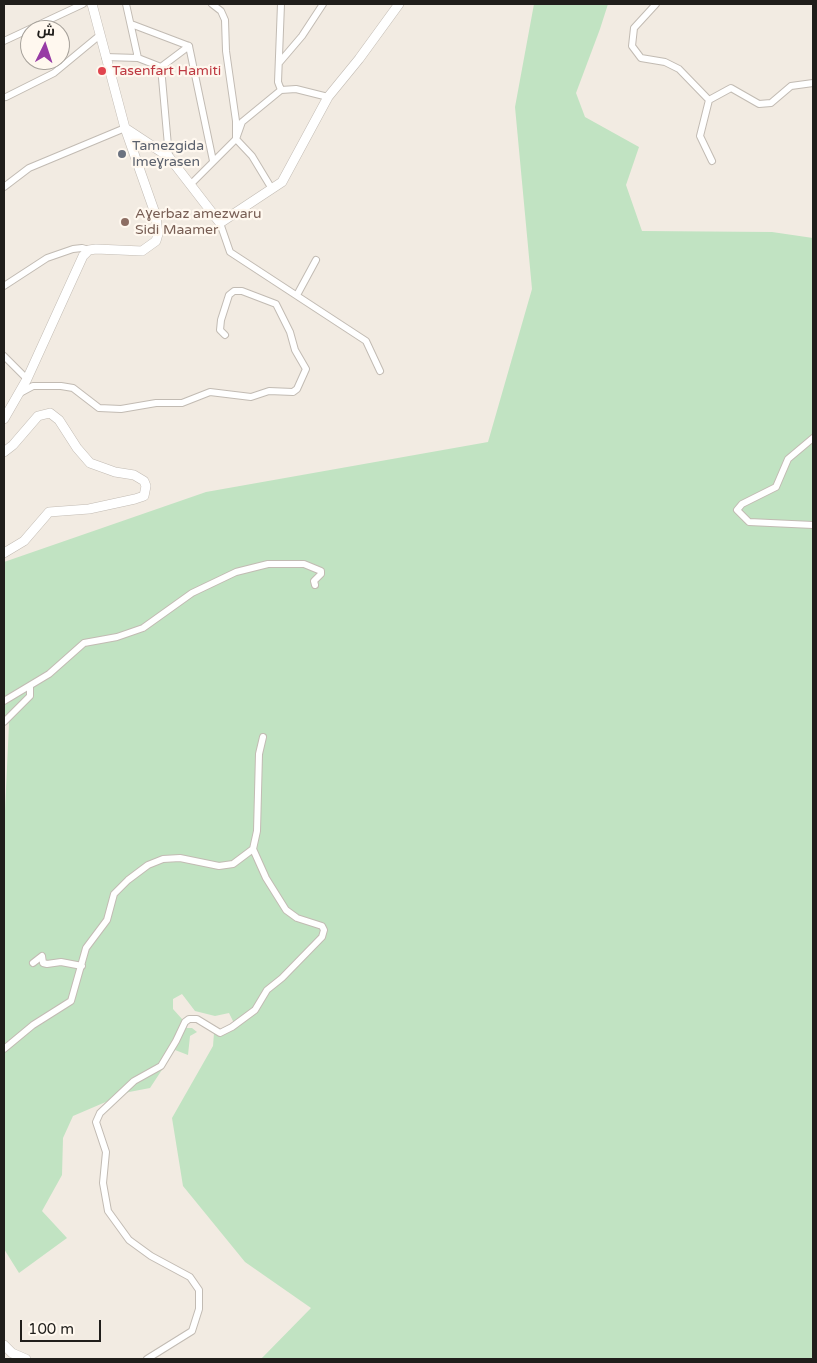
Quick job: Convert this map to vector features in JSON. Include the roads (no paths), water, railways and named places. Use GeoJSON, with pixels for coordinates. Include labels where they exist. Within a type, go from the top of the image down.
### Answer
{"type":"FeatureCollection","features":[{"type":"Feature","properties":{"kind":"main road"},"geometry":{"type":"LineString","coordinates":[[4,419],[27,379],[78,264],[89,250],[142,251],[156,241],[158,227],[156,216],[125,128],[92,4]]}},
{"type":"Feature","properties":{"kind":"main road"},"geometry":{"type":"LineString","coordinates":[[125,128],[169,157],[220,223],[282,182],[328,97],[359,59],[399,4]]}},
{"type":"Feature","properties":{"kind":"main road"},"geometry":{"type":"LineString","coordinates":[[4,452],[13,445],[38,416],[50,413],[59,420],[77,448],[90,462],[114,472],[134,476],[144,481],[146,486],[144,496],[135,500],[81,510],[49,512],[24,541],[4,553]]}},
{"type":"Feature","properties":{"kind":"main road"},"geometry":{"type":"LineString","coordinates":[[4,1345],[14,1356],[26,1359]]}},
{"type":"Feature","properties":{"kind":"street"},"geometry":{"type":"LineString","coordinates":[[4,41],[83,4]]}},
{"type":"Feature","properties":{"kind":"street"},"geometry":{"type":"LineString","coordinates":[[126,4],[138,58]]}},
{"type":"Feature","properties":{"kind":"street"},"geometry":{"type":"LineString","coordinates":[[212,4],[221,11],[225,20],[228,76],[236,121],[236,139],[252,156],[272,189]]}},
{"type":"Feature","properties":{"kind":"street"},"geometry":{"type":"LineString","coordinates":[[281,4],[278,82],[281,90]]}},
{"type":"Feature","properties":{"kind":"street"},"geometry":{"type":"LineString","coordinates":[[317,12],[318,4]]}},
{"type":"Feature","properties":{"kind":"street"},"geometry":{"type":"LineString","coordinates":[[278,64],[302,36],[323,4]]}},
{"type":"Feature","properties":{"kind":"street"},"geometry":{"type":"LineString","coordinates":[[656,4],[634,28],[632,46],[641,58],[665,62],[679,69],[709,100]]}},
{"type":"Feature","properties":{"kind":"street"},"geometry":{"type":"LineString","coordinates":[[131,24],[189,46]]}},
{"type":"Feature","properties":{"kind":"street"},"geometry":{"type":"LineString","coordinates":[[6,97],[54,73],[100,35]]}},
{"type":"Feature","properties":{"kind":"street"},"geometry":{"type":"LineString","coordinates":[[161,67],[189,46]]}},
{"type":"Feature","properties":{"kind":"street"},"geometry":{"type":"LineString","coordinates":[[189,46],[213,161]]}},
{"type":"Feature","properties":{"kind":"street"},"geometry":{"type":"LineString","coordinates":[[105,57],[138,58],[161,67]]}},
{"type":"Feature","properties":{"kind":"street"},"geometry":{"type":"LineString","coordinates":[[161,67],[169,157]]}},
{"type":"Feature","properties":{"kind":"street"},"geometry":{"type":"LineString","coordinates":[[712,161],[700,136],[709,100],[731,88],[759,104],[771,103],[791,86],[813,83]]}},
{"type":"Feature","properties":{"kind":"street"},"geometry":{"type":"LineString","coordinates":[[190,185],[236,139],[242,122],[281,90],[296,89],[328,97]]}},
{"type":"Feature","properties":{"kind":"street"},"geometry":{"type":"LineString","coordinates":[[4,187],[29,168],[125,128]]}},
{"type":"Feature","properties":{"kind":"street"},"geometry":{"type":"LineString","coordinates":[[220,223],[230,252],[366,341],[380,371]]}},
{"type":"Feature","properties":{"kind":"street"},"geometry":{"type":"LineString","coordinates":[[4,286],[47,258],[73,249],[82,248],[89,250]]}},
{"type":"Feature","properties":{"kind":"street"},"geometry":{"type":"LineString","coordinates":[[297,295],[316,260]]}},
{"type":"Feature","properties":{"kind":"street"},"geometry":{"type":"LineString","coordinates":[[20,393],[33,386],[61,386],[73,388],[99,408],[121,409],[156,403],[182,403],[210,392],[251,397],[269,390],[294,392],[297,389],[306,370],[295,350],[290,332],[276,304],[242,290],[234,291],[230,295],[221,320],[220,330],[225,335]]}},
{"type":"Feature","properties":{"kind":"street"},"geometry":{"type":"LineString","coordinates":[[4,356],[27,379]]}},
{"type":"Feature","properties":{"kind":"street"},"geometry":{"type":"LineString","coordinates":[[813,438],[788,459],[776,487],[742,504],[737,510],[749,522],[813,525]]}},
{"type":"Feature","properties":{"kind":"street"},"geometry":{"type":"LineString","coordinates":[[4,701],[58,669],[84,644],[117,637],[143,628],[192,593],[244,569],[284,563],[311,566],[321,572],[314,581],[315,585]]}},
{"type":"Feature","properties":{"kind":"street"},"geometry":{"type":"LineString","coordinates":[[4,722],[30,696],[30,686]]}},
{"type":"Feature","properties":{"kind":"street"},"geometry":{"type":"LineString","coordinates":[[148,1359],[192,1331],[199,1309],[199,1290],[190,1277],[151,1256],[129,1240],[108,1211],[103,1183],[106,1152],[96,1122],[100,1113],[134,1081],[161,1066],[185,1022],[189,1019],[197,1019],[220,1033],[232,1027],[255,1010],[267,990],[282,978],[322,937],[324,930],[322,926],[297,918],[286,910],[266,878],[253,849],[257,831],[259,754],[263,737]]}},
{"type":"Feature","properties":{"kind":"street"},"geometry":{"type":"LineString","coordinates":[[4,1048],[33,1025],[70,1003],[75,994],[88,945],[107,920],[114,894],[121,886],[148,866],[175,857],[213,866],[233,864],[253,849]]}},
{"type":"Feature","properties":{"kind":"street"},"geometry":{"type":"LineString","coordinates":[[33,963],[42,956],[43,963],[47,964],[61,962],[82,966]]}},
{"type":"Feature","properties":{"kind":"place","name":"Tasenfart Hamiti"},"geometry":{"type":"Point","coordinates":[102,71]}},
{"type":"Feature","properties":{"kind":"place","name":"Tamezgida Imeɣrasen"},"geometry":{"type":"Point","coordinates":[122,154]}},
{"type":"Feature","properties":{"kind":"place","name":"Aɣerbaz amezwaru Sidi Maamer"},"geometry":{"type":"Point","coordinates":[125,222]}}]}
